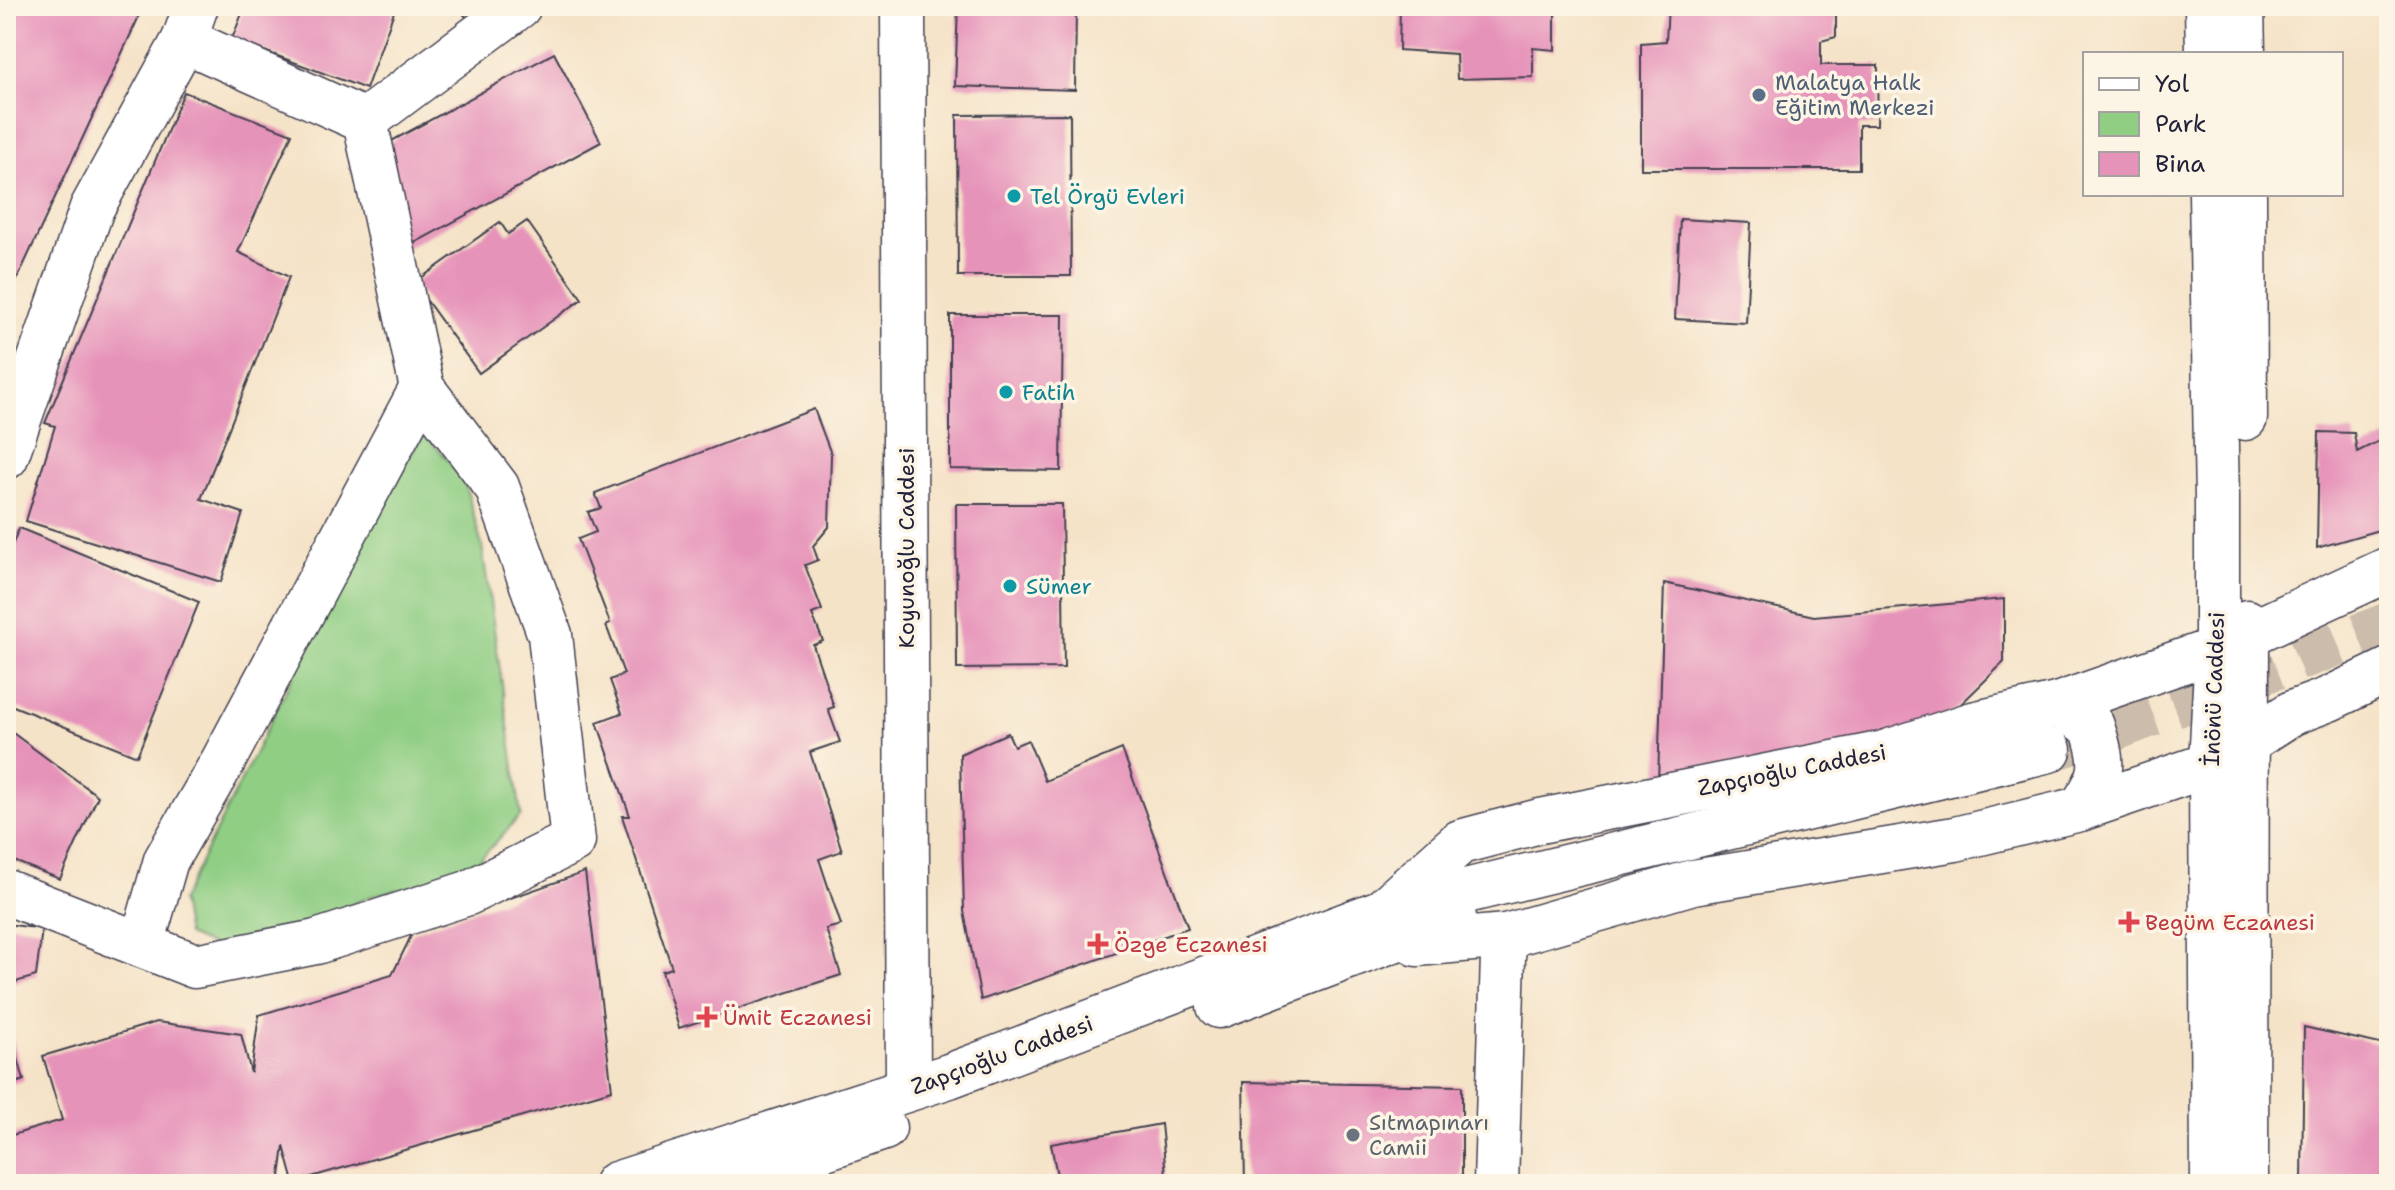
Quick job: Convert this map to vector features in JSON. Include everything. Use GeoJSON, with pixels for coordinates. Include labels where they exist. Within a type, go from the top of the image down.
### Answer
{"type":"FeatureCollection","features":[{"type":"Feature","properties":{"kind":"main road"},"geometry":{"type":"LineString","coordinates":[[365,121],[519,6]]}},
{"type":"Feature","properties":{"kind":"main road","name":"Koyunoğlu Caddesi"},"geometry":{"type":"LineString","coordinates":[[903,6],[908,1089]]}},
{"type":"Feature","properties":{"kind":"main road"},"geometry":{"type":"LineString","coordinates":[[2207,6],[2208,52]]}},
{"type":"Feature","properties":{"kind":"main road"},"geometry":{"type":"LineString","coordinates":[[2242,6],[2243,52]]}},
{"type":"Feature","properties":{"kind":"main road"},"geometry":{"type":"LineString","coordinates":[[6,892],[195,966],[316,942],[468,893],[573,841],[550,635],[497,487],[422,388],[365,121],[190,23],[92,208],[8,445]]}},
{"type":"Feature","properties":{"kind":"main road","name":"İnönü Caddesi"},"geometry":{"type":"LineString","coordinates":[[2211,196],[2232,642]]}},
{"type":"Feature","properties":{"kind":"main road","name":"İnönü Caddesi"},"geometry":{"type":"LineString","coordinates":[[2213,1184],[2244,196]]}},
{"type":"Feature","properties":{"kind":"main road"},"geometry":{"type":"LineString","coordinates":[[142,944],[166,860],[222,763],[422,388]]}},
{"type":"Feature","properties":{"kind":"main road","name":"Zapçıoğlu Caddesi"},"geometry":{"type":"LineString","coordinates":[[1379,930],[1460,842],[1540,821],[1884,753],[1973,724],[2057,705],[2232,642],[2389,569]]}},
{"type":"Feature","properties":{"kind":"main road","name":"Zapçıoğlu Caddesi"},"geometry":{"type":"LineString","coordinates":[[718,1184],[930,1113],[1379,930],[1506,936],[1693,882],[1955,839],[2080,809],[2228,753],[2292,713],[2389,670]]}},
{"type":"Feature","properties":{"kind":"main road"},"geometry":{"type":"LineString","coordinates":[[2057,705],[2092,726],[2101,753],[2100,778],[2080,809]]}},
{"type":"Feature","properties":{"kind":"main road","name":"Zapçıoğlu Caddesi"},"geometry":{"type":"LineString","coordinates":[[616,1184],[1379,930],[1594,862],[2049,750]]}},
{"type":"Feature","properties":{"kind":"main road","name":"İnönü Caddesi"},"geometry":{"type":"LineString","coordinates":[[2228,753],[2246,1184]]}},
{"type":"Feature","properties":{"kind":"main road"},"geometry":{"type":"LineString","coordinates":[[1496,1184],[1506,936]]}},
{"type":"Feature","properties":{"kind":"green space"},"geometry":{"type":"Polygon","coordinates":[[[425,435],[463,476],[482,546],[521,815],[468,872],[372,896],[258,944],[220,949],[187,935],[181,901],[394,474],[425,435]]]}},
{"type":"Feature","properties":{"kind":"building"},"geometry":{"type":"Polygon","coordinates":[[[6,6],[133,6],[141,12],[6,303],[6,6]]]}},
{"type":"Feature","properties":{"kind":"building"},"geometry":{"type":"Polygon","coordinates":[[[245,6],[396,6],[366,89],[232,39],[245,6]]]}},
{"type":"Feature","properties":{"kind":"building"},"geometry":{"type":"Polygon","coordinates":[[[457,6],[516,6],[481,35],[457,6]]]}},
{"type":"Feature","properties":{"kind":"building"},"geometry":{"type":"Polygon","coordinates":[[[958,6],[1076,6],[1075,90],[955,86],[958,6]]]}},
{"type":"Feature","properties":{"kind":"building"},"geometry":{"type":"Polygon","coordinates":[[[1400,6],[1555,6],[1555,50],[1533,48],[1533,77],[1457,79],[1456,54],[1399,50],[1400,6]]]}},
{"type":"Feature","properties":{"kind":"building","name":"Malatya Halk Eğitim Merkezi"},"geometry":{"type":"Polygon","coordinates":[[[1668,6],[1836,6],[1836,37],[1821,41],[1821,65],[1878,65],[1877,125],[1859,125],[1859,169],[1641,169],[1641,43],[1666,41],[1668,6]]]}},
{"type":"Feature","properties":{"kind":"building"},"geometry":{"type":"Polygon","coordinates":[[[554,53],[601,142],[398,252],[351,163],[554,53]]]}},
{"type":"Feature","properties":{"kind":"building"},"geometry":{"type":"Polygon","coordinates":[[[184,92],[292,134],[238,252],[289,277],[201,499],[243,513],[221,582],[26,521],[55,426],[45,423],[184,92]]]}},
{"type":"Feature","properties":{"kind":"building","name":"Tel Örgü Evleri"},"geometry":{"type":"Polygon","coordinates":[[[1070,114],[1071,276],[958,276],[957,115],[1070,114]]]}},
{"type":"Feature","properties":{"kind":"building"},"geometry":{"type":"Polygon","coordinates":[[[1680,219],[1751,223],[1746,323],[1675,319],[1680,219]]]}},
{"type":"Feature","properties":{"kind":"building"},"geometry":{"type":"Polygon","coordinates":[[[527,221],[582,299],[479,373],[414,283],[500,222],[508,234],[527,221]]]}},
{"type":"Feature","properties":{"kind":"building","name":"Fatih"},"geometry":{"type":"Polygon","coordinates":[[[950,315],[1063,315],[1061,471],[950,469],[950,315]]]}},
{"type":"Feature","properties":{"kind":"building"},"geometry":{"type":"Polygon","coordinates":[[[814,409],[831,454],[829,527],[813,546],[818,560],[805,565],[822,610],[812,614],[823,641],[813,645],[834,707],[828,709],[840,742],[810,752],[842,851],[819,859],[841,925],[826,929],[841,975],[679,1028],[662,971],[672,968],[622,816],[630,816],[597,722],[622,713],[610,680],[624,674],[606,625],[610,623],[578,539],[596,532],[588,512],[601,508],[595,493],[814,409]]]}},
{"type":"Feature","properties":{"kind":"building"},"geometry":{"type":"Polygon","coordinates":[[[2319,432],[2354,433],[2357,452],[2389,436],[2389,527],[2317,548],[2319,432]]]}},
{"type":"Feature","properties":{"kind":"building","name":"Sümer"},"geometry":{"type":"Polygon","coordinates":[[[956,504],[1062,504],[1064,668],[957,669],[956,504]]]}},
{"type":"Feature","properties":{"kind":"building"},"geometry":{"type":"Polygon","coordinates":[[[19,528],[199,602],[137,756],[6,703],[6,561],[19,528]]]}},
{"type":"Feature","properties":{"kind":"building"},"geometry":{"type":"Polygon","coordinates":[[[1664,583],[1814,616],[2004,599],[2004,662],[1952,713],[1873,751],[1658,783],[1664,583]]]}},
{"type":"Feature","properties":{"kind":"building"},"geometry":{"type":"Polygon","coordinates":[[[6,728],[98,796],[60,879],[6,858],[6,728]]]}},
{"type":"Feature","properties":{"kind":"building"},"geometry":{"type":"Polygon","coordinates":[[[1008,733],[1014,746],[1028,740],[1045,781],[1122,749],[1188,928],[981,1000],[964,911],[960,754],[1008,733]]]}},
{"type":"Feature","properties":{"kind":"building"},"geometry":{"type":"Polygon","coordinates":[[[585,872],[612,1090],[294,1182],[284,1146],[279,1184],[6,1184],[6,1137],[62,1120],[43,1056],[157,1022],[241,1034],[251,1073],[259,1015],[392,975],[413,932],[585,872]]]}},
{"type":"Feature","properties":{"kind":"building"},"geometry":{"type":"Polygon","coordinates":[[[6,924],[42,929],[36,976],[6,985],[6,924]]]}},
{"type":"Feature","properties":{"kind":"building"},"geometry":{"type":"Polygon","coordinates":[[[6,1020],[24,1080],[6,1086],[6,1020]]]}},
{"type":"Feature","properties":{"kind":"building"},"geometry":{"type":"Polygon","coordinates":[[[2304,1027],[2389,1046],[2389,1184],[2302,1184],[2304,1027]]]}},
{"type":"Feature","properties":{"kind":"building","name":"Sıtmapınarı Camii"},"geometry":{"type":"Polygon","coordinates":[[[1243,1082],[1462,1086],[1462,1184],[1245,1184],[1243,1082]]]}},
{"type":"Feature","properties":{"kind":"building"},"geometry":{"type":"Polygon","coordinates":[[[1161,1124],[1167,1184],[1081,1184],[1080,1176],[1058,1181],[1051,1144],[1161,1124]]]}},
{"type":"Feature","properties":{"kind":"building"},"geometry":{"type":"Polygon","coordinates":[[[2064,1179],[2129,1179],[2129,1184],[2064,1184],[2064,1179]]]}},
{"type":"Feature","properties":{"kind":"tunnel"},"geometry":{"type":"LineString","coordinates":[[2049,750],[2112,730],[2389,624]]}},
{"type":"Feature","properties":{"kind":"place","name":"Malatya Halk Eğitim Merkezi"},"geometry":{"type":"Point","coordinates":[1759,95]}},
{"type":"Feature","properties":{"kind":"place","name":"Tel Örgü Evleri"},"geometry":{"type":"Point","coordinates":[1014,196]}},
{"type":"Feature","properties":{"kind":"place","name":"Fatih"},"geometry":{"type":"Point","coordinates":[1006,392]}},
{"type":"Feature","properties":{"kind":"place","name":"Sümer"},"geometry":{"type":"Point","coordinates":[1010,586]}},
{"type":"Feature","properties":{"kind":"place","name":"Begüm Eczanesi"},"geometry":{"type":"Point","coordinates":[2129,922]}},
{"type":"Feature","properties":{"kind":"place","name":"Özge Eczanesi"},"geometry":{"type":"Point","coordinates":[1098,944]}},
{"type":"Feature","properties":{"kind":"place","name":"Ümit Eczanesi"},"geometry":{"type":"Point","coordinates":[707,1017]}},
{"type":"Feature","properties":{"kind":"place","name":"Sıtmapınarı Camii"},"geometry":{"type":"Point","coordinates":[1353,1135]}}]}
